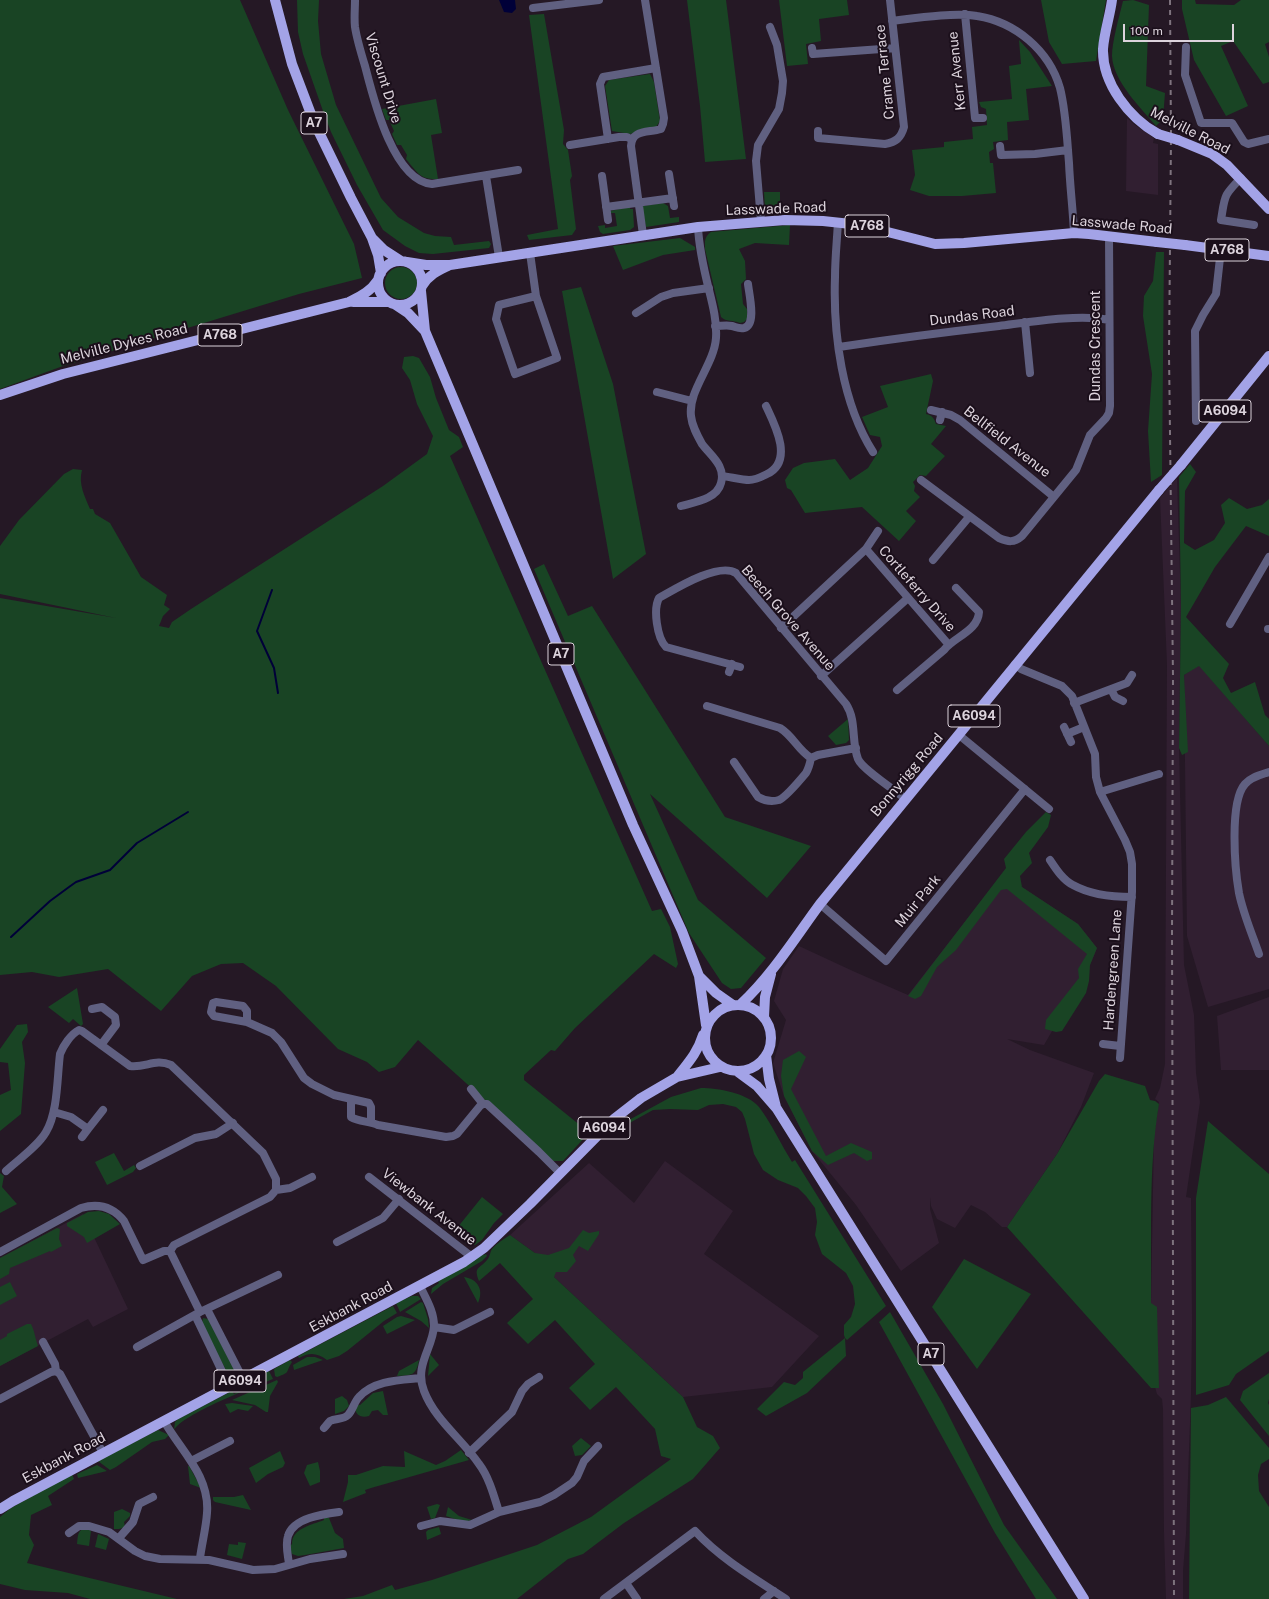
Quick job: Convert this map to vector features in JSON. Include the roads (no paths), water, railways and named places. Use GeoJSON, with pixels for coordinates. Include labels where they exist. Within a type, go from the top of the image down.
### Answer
{"type":"FeatureCollection","features":[{"type":"Feature","properties":{"kind":"main road","name":"A7"},"geometry":{"type":"LineString","coordinates":[[275,0],[292,64],[314,122],[372,238],[378,255],[380,276]]}},
{"type":"Feature","properties":{"kind":"main road","name":"Melville Road"},"geometry":{"type":"LineString","coordinates":[[1112,0],[1103,47],[1104,65],[1122,100],[1134,116],[1158,134],[1178,140],[1212,154],[1241,178],[1269,209]]}},
{"type":"Feature","properties":{"kind":"main road","name":"Lasswade Road"},"geometry":{"type":"LineString","coordinates":[[404,262],[450,265],[530,254],[698,227],[785,220],[838,222],[866,226],[935,244],[964,243],[1074,233],[1221,249],[1269,256]]}},
{"type":"Feature","properties":{"kind":"main road","name":"A7"},"geometry":{"type":"LineString","coordinates":[[372,238],[384,250],[404,262]]}},
{"type":"Feature","properties":{"kind":"main road"},"geometry":{"type":"LineString","coordinates":[[404,262],[413,265],[420,274],[422,289],[417,298],[411,303],[404,305],[392,304],[378,288],[380,276],[390,264],[404,262]]}},
{"type":"Feature","properties":{"kind":"main road","name":"Lasswade Road"},"geometry":{"type":"LineString","coordinates":[[422,289],[427,278],[433,273],[450,265]]}},
{"type":"Feature","properties":{"kind":"main road","name":"Melville Dykes Road"},"geometry":{"type":"LineString","coordinates":[[0,395],[63,374],[349,302],[373,288],[380,276]]}},
{"type":"Feature","properties":{"kind":"main road","name":"A7"},"geometry":{"type":"LineString","coordinates":[[422,289],[425,331],[630,817],[682,931],[699,976],[705,1029]]}},
{"type":"Feature","properties":{"kind":"main road","name":"Melville Dykes Road"},"geometry":{"type":"LineString","coordinates":[[349,302],[392,304]]}},
{"type":"Feature","properties":{"kind":"main road","name":"A7"},"geometry":{"type":"LineString","coordinates":[[392,304],[408,313],[425,331]]}},
{"type":"Feature","properties":{"kind":"main road","name":"Bonnyrigg Road"},"geometry":{"type":"LineString","coordinates":[[737,1005],[755,991],[820,904],[959,735],[1015,664],[1181,465],[1269,356]]}},
{"type":"Feature","properties":{"kind":"main road","name":"Bonnyrigg Road"},"geometry":{"type":"LineString","coordinates":[[764,1017],[765,996],[772,970]]}},
{"type":"Feature","properties":{"kind":"main road","name":"A7"},"geometry":{"type":"LineString","coordinates":[[699,976],[716,993],[737,1005]]}},
{"type":"Feature","properties":{"kind":"main road"},"geometry":{"type":"LineString","coordinates":[[737,1005],[754,1008],[764,1017],[769,1025],[771,1036],[770,1045],[766,1055],[758,1064],[750,1069],[738,1072],[720,1067],[708,1052],[704,1042],[705,1029],[713,1015],[719,1010],[737,1005]]}},
{"type":"Feature","properties":{"kind":"main road","name":"Eskbank Road"},"geometry":{"type":"LineString","coordinates":[[677,1077],[700,1046],[705,1029]]}},
{"type":"Feature","properties":{"kind":"main road","name":"A7"},"geometry":{"type":"LineString","coordinates":[[766,1055],[769,1079],[777,1109]]}},
{"type":"Feature","properties":{"kind":"main road","name":"Eskbank Road"},"geometry":{"type":"LineString","coordinates":[[0,1509],[13,1500],[420,1286],[472,1257],[484,1248],[524,1210],[614,1119],[628,1107],[677,1077],[720,1067]]}},
{"type":"Feature","properties":{"kind":"main road","name":"A7"},"geometry":{"type":"LineString","coordinates":[[738,1072],[757,1086],[777,1109],[1084,1599]]}},
{"type":"Feature","properties":{"kind":"street","name":"Viscount Drive"},"geometry":{"type":"LineString","coordinates":[[355,0],[355,29],[376,109],[390,142],[399,158],[411,174],[425,184],[441,183],[518,170]]}},
{"type":"Feature","properties":{"kind":"street"},"geometry":{"type":"LineString","coordinates":[[533,8],[546,3],[599,0]]}},
{"type":"Feature","properties":{"kind":"street"},"geometry":{"type":"LineString","coordinates":[[643,235],[630,146],[631,139],[639,134],[661,129],[664,124],[645,0]]}},
{"type":"Feature","properties":{"kind":"street","name":"Crame Terrace"},"geometry":{"type":"LineString","coordinates":[[818,130],[818,138],[885,144],[892,143],[902,134],[904,127],[890,0]]}},
{"type":"Feature","properties":{"kind":"street"},"geometry":{"type":"LineString","coordinates":[[892,21],[965,14],[988,18],[1012,27],[1022,34],[1042,54],[1055,75],[1060,88],[1068,150],[1074,233]]}},
{"type":"Feature","properties":{"kind":"street","name":"Kerr Avenue"},"geometry":{"type":"LineString","coordinates":[[965,14],[975,118],[983,118]]}},
{"type":"Feature","properties":{"kind":"street"},"geometry":{"type":"LineString","coordinates":[[761,221],[756,161],[758,145],[779,109],[782,93],[782,81],[777,45],[770,27]]}},
{"type":"Feature","properties":{"kind":"street"},"geometry":{"type":"LineString","coordinates":[[1186,46],[1185,75],[1201,124],[1232,124],[1244,142],[1248,144],[1269,140]]}},
{"type":"Feature","properties":{"kind":"street"},"geometry":{"type":"LineString","coordinates":[[812,48],[813,54],[895,48]]}},
{"type":"Feature","properties":{"kind":"street"},"geometry":{"type":"LineString","coordinates":[[608,139],[600,84],[603,77],[656,68]]}},
{"type":"Feature","properties":{"kind":"street"},"geometry":{"type":"LineString","coordinates":[[570,145],[627,137],[631,139]]}},
{"type":"Feature","properties":{"kind":"street"},"geometry":{"type":"LineString","coordinates":[[1000,146],[1001,155],[1035,154],[1068,150]]}},
{"type":"Feature","properties":{"kind":"street"},"geometry":{"type":"LineString","coordinates":[[606,207],[638,203],[673,202],[669,174]]}},
{"type":"Feature","properties":{"kind":"street"},"geometry":{"type":"LineString","coordinates":[[486,176],[499,258]]}},
{"type":"Feature","properties":{"kind":"street"},"geometry":{"type":"LineString","coordinates":[[602,176],[608,220]]}},
{"type":"Feature","properties":{"kind":"street"},"geometry":{"type":"LineString","coordinates":[[1241,178],[1225,196],[1221,220],[1254,225]]}},
{"type":"Feature","properties":{"kind":"street"},"geometry":{"type":"LineString","coordinates":[[838,222],[834,277],[839,347],[850,403],[857,421],[871,442],[873,452]]}},
{"type":"Feature","properties":{"kind":"street"},"geometry":{"type":"LineString","coordinates":[[681,506],[698,502],[710,496],[718,490],[722,476],[718,462],[703,445],[696,434],[690,411],[692,401],[713,353],[716,339],[714,308],[708,288],[698,227]]}},
{"type":"Feature","properties":{"kind":"street","name":"Dundas Crescent"},"geometry":{"type":"LineString","coordinates":[[969,517],[1005,541],[1012,542],[1017,540],[1022,536],[1076,470],[1090,435],[1109,413],[1109,236]]}},
{"type":"Feature","properties":{"kind":"street"},"geometry":{"type":"LineString","coordinates":[[1196,420],[1195,331],[1216,294],[1221,249]]}},
{"type":"Feature","properties":{"kind":"street"},"geometry":{"type":"LineString","coordinates":[[530,254],[536,296],[557,358],[515,374],[496,319],[499,305],[536,296]]}},
{"type":"Feature","properties":{"kind":"street"},"geometry":{"type":"LineString","coordinates":[[716,326],[746,328],[749,325],[752,318],[748,284]]}},
{"type":"Feature","properties":{"kind":"street"},"geometry":{"type":"LineString","coordinates":[[636,313],[660,297],[673,293],[708,288]]}},
{"type":"Feature","properties":{"kind":"street","name":"Dundas Road"},"geometry":{"type":"LineString","coordinates":[[839,347],[1025,322],[1073,319],[1109,320]]}},
{"type":"Feature","properties":{"kind":"street"},"geometry":{"type":"LineString","coordinates":[[1025,322],[1030,373]]}},
{"type":"Feature","properties":{"kind":"street"},"geometry":{"type":"LineString","coordinates":[[657,392],[692,401]]}},
{"type":"Feature","properties":{"kind":"street"},"geometry":{"type":"LineString","coordinates":[[722,476],[748,480],[757,479],[770,472],[777,464],[781,457],[781,446],[778,431],[766,406]]}},
{"type":"Feature","properties":{"kind":"street","name":"Bellfield Avenue"},"geometry":{"type":"LineString","coordinates":[[930,410],[941,416],[951,415],[960,420],[1054,497]]}},
{"type":"Feature","properties":{"kind":"street"},"geometry":{"type":"LineString","coordinates":[[921,480],[969,517],[933,557]]}},
{"type":"Feature","properties":{"kind":"street"},"geometry":{"type":"LineString","coordinates":[[781,628],[866,549],[878,531]]}},
{"type":"Feature","properties":{"kind":"street","name":"Cortleferry Drive"},"geometry":{"type":"LineString","coordinates":[[866,549],[949,645]]}},
{"type":"Feature","properties":{"kind":"street"},"geometry":{"type":"LineString","coordinates":[[1230,624],[1269,557]]}},
{"type":"Feature","properties":{"kind":"street","name":"Beech Grove Avenue"},"geometry":{"type":"LineString","coordinates":[[740,667],[730,668],[666,647],[661,640],[655,612],[656,604],[659,598],[694,578],[727,570],[736,573],[850,710],[858,760],[862,765],[906,799]]}},
{"type":"Feature","properties":{"kind":"street"},"geometry":{"type":"LineString","coordinates":[[898,690],[907,686],[949,645],[960,638],[979,618],[979,612],[956,588]]}},
{"type":"Feature","properties":{"kind":"street"},"geometry":{"type":"LineString","coordinates":[[821,676],[908,598]]}},
{"type":"Feature","properties":{"kind":"street","name":"Hardengreen Lane"},"geometry":{"type":"LineString","coordinates":[[1015,664],[1021,669],[1062,686],[1070,693],[1096,759],[1096,777],[1100,792],[1130,852],[1132,864],[1132,896],[1120,1058]]}},
{"type":"Feature","properties":{"kind":"street"},"geometry":{"type":"LineString","coordinates":[[1074,703],[1127,683],[1132,675]]}},
{"type":"Feature","properties":{"kind":"street"},"geometry":{"type":"LineString","coordinates":[[1111,689],[1116,697],[1124,701]]}},
{"type":"Feature","properties":{"kind":"street"},"geometry":{"type":"LineString","coordinates":[[707,706],[780,728],[789,735],[805,754],[811,758]]}},
{"type":"Feature","properties":{"kind":"street"},"geometry":{"type":"LineString","coordinates":[[1071,742],[1066,731],[1084,727]]}},
{"type":"Feature","properties":{"kind":"street"},"geometry":{"type":"LineString","coordinates":[[959,735],[1049,809]]}},
{"type":"Feature","properties":{"kind":"street"},"geometry":{"type":"LineString","coordinates":[[734,762],[758,797],[771,801],[785,796],[806,772],[811,758],[818,754],[856,748]]}},
{"type":"Feature","properties":{"kind":"street"},"geometry":{"type":"LineString","coordinates":[[1259,954],[1240,894],[1235,862],[1235,814],[1242,788],[1245,784],[1251,779],[1269,772]]}},
{"type":"Feature","properties":{"kind":"street"},"geometry":{"type":"LineString","coordinates":[[1100,792],[1159,774]]}},
{"type":"Feature","properties":{"kind":"street","name":"Muir Park"},"geometry":{"type":"LineString","coordinates":[[820,904],[886,960],[1025,789]]}},
{"type":"Feature","properties":{"kind":"street","name":"Hardengreen Lane"},"geometry":{"type":"LineString","coordinates":[[1050,860],[1059,874],[1073,885],[1100,895],[1117,897],[1132,896]]}},
{"type":"Feature","properties":{"kind":"street"},"geometry":{"type":"LineString","coordinates":[[92,1009],[102,1007],[115,1017],[116,1025],[101,1045]]}},
{"type":"Feature","properties":{"kind":"street"},"geometry":{"type":"LineString","coordinates":[[247,1022],[262,1027],[277,1038],[304,1078],[312,1084],[326,1091],[371,1104],[371,1122]]}},
{"type":"Feature","properties":{"kind":"street"},"geometry":{"type":"LineString","coordinates":[[6,1171],[41,1139],[50,1124],[54,1112],[60,1054],[62,1048],[75,1032],[79,1030],[82,1031],[130,1066],[138,1066],[157,1061],[171,1065],[233,1123],[266,1158],[276,1179],[276,1190],[270,1197],[174,1245],[170,1251]]}},
{"type":"Feature","properties":{"kind":"street","name":"Hardengreen Lane"},"geometry":{"type":"LineString","coordinates":[[1103,1044],[1120,1046]]}},
{"type":"Feature","properties":{"kind":"street"},"geometry":{"type":"LineString","coordinates":[[471,1089],[483,1104],[490,1106],[560,1173]]}},
{"type":"Feature","properties":{"kind":"street"},"geometry":{"type":"LineString","coordinates":[[351,1099],[351,1117],[354,1119],[371,1122],[378,1125],[450,1137],[457,1134],[483,1104]]}},
{"type":"Feature","properties":{"kind":"street"},"geometry":{"type":"LineString","coordinates":[[82,1137],[103,1110]]}},
{"type":"Feature","properties":{"kind":"street"},"geometry":{"type":"LineString","coordinates":[[54,1112],[72,1116],[88,1129]]}},
{"type":"Feature","properties":{"kind":"street"},"geometry":{"type":"LineString","coordinates":[[140,1166],[195,1138],[216,1134],[233,1123]]}},
{"type":"Feature","properties":{"kind":"street"},"geometry":{"type":"LineString","coordinates":[[276,1190],[290,1188],[312,1177]]}},
{"type":"Feature","properties":{"kind":"street","name":"Viewbank Avenue"},"geometry":{"type":"LineString","coordinates":[[369,1177],[472,1257]]}},
{"type":"Feature","properties":{"kind":"street"},"geometry":{"type":"LineString","coordinates":[[337,1242],[383,1218],[399,1199]]}},
{"type":"Feature","properties":{"kind":"street"},"geometry":{"type":"LineString","coordinates":[[0,1252],[81,1208],[94,1206],[106,1207],[120,1216],[124,1221],[143,1260],[164,1251],[170,1251]]}},
{"type":"Feature","properties":{"kind":"street"},"geometry":{"type":"LineString","coordinates":[[170,1251],[200,1312],[229,1386]]}},
{"type":"Feature","properties":{"kind":"street"},"geometry":{"type":"LineString","coordinates":[[137,1347],[200,1312],[278,1275]]}},
{"type":"Feature","properties":{"kind":"street"},"geometry":{"type":"LineString","coordinates":[[420,1286],[432,1313],[434,1327],[424,1357],[421,1378],[423,1390],[431,1405],[448,1428],[484,1472],[499,1512]]}},
{"type":"Feature","properties":{"kind":"street"},"geometry":{"type":"LineString","coordinates":[[200,1312],[243,1379]]}},
{"type":"Feature","properties":{"kind":"street"},"geometry":{"type":"LineString","coordinates":[[434,1327],[454,1330],[490,1312]]}},
{"type":"Feature","properties":{"kind":"street"},"geometry":{"type":"LineString","coordinates":[[43,1342],[55,1364],[56,1371],[60,1374],[103,1453]]}},
{"type":"Feature","properties":{"kind":"street"},"geometry":{"type":"LineString","coordinates":[[0,1399],[51,1372],[56,1371]]}},
{"type":"Feature","properties":{"kind":"street"},"geometry":{"type":"LineString","coordinates":[[469,1453],[512,1412],[522,1391],[528,1384],[539,1377]]}},
{"type":"Feature","properties":{"kind":"street"},"geometry":{"type":"LineString","coordinates":[[324,1428],[331,1421],[345,1418],[349,1414],[354,1402],[371,1388],[396,1381],[421,1378]]}},
{"type":"Feature","properties":{"kind":"street"},"geometry":{"type":"LineString","coordinates":[[164,1421],[204,1483],[208,1502],[208,1514],[200,1558]]}},
{"type":"Feature","properties":{"kind":"street"},"geometry":{"type":"LineString","coordinates":[[191,1461],[230,1441]]}},
{"type":"Feature","properties":{"kind":"street"},"geometry":{"type":"LineString","coordinates":[[421,1526],[440,1521],[470,1525],[499,1512],[540,1502],[566,1488],[577,1477],[584,1461],[598,1446]]}},
{"type":"Feature","properties":{"kind":"street"},"geometry":{"type":"LineString","coordinates":[[119,1538],[133,1522],[139,1504],[153,1497]]}},
{"type":"Feature","properties":{"kind":"street"},"geometry":{"type":"LineString","coordinates":[[289,1564],[286,1546],[288,1534],[296,1524],[326,1514],[339,1512]]}},
{"type":"Feature","properties":{"kind":"street"},"geometry":{"type":"LineString","coordinates":[[69,1533],[83,1525],[109,1532],[135,1551],[145,1556],[160,1559],[200,1558],[253,1570],[270,1569],[343,1554]]}},
{"type":"Feature","properties":{"kind":"street"},"geometry":{"type":"LineString","coordinates":[[604,1599],[695,1531],[707,1544],[725,1559],[786,1599]]}},
{"type":"Feature","properties":{"kind":"street"},"geometry":{"type":"LineString","coordinates":[[626,1583],[637,1599]]}},
{"type":"Feature","properties":{"kind":"street"},"geometry":{"type":"LineString","coordinates":[[764,1599],[774,1591]]}},
{"type":"Feature","properties":{"kind":"waterway"},"geometry":{"type":"LineString","coordinates":[[272,590],[257,631],[274,668],[278,693]]}},
{"type":"Feature","properties":{"kind":"waterway"},"geometry":{"type":"LineString","coordinates":[[11,937],[50,901],[76,882],[110,870],[137,843],[188,812]]}},
{"type":"Feature","properties":{"kind":"railway"},"geometry":{"type":"LineString","coordinates":[[1170,0],[1171,137],[1169,353],[1173,677],[1172,934],[1174,1599]]}}]}
